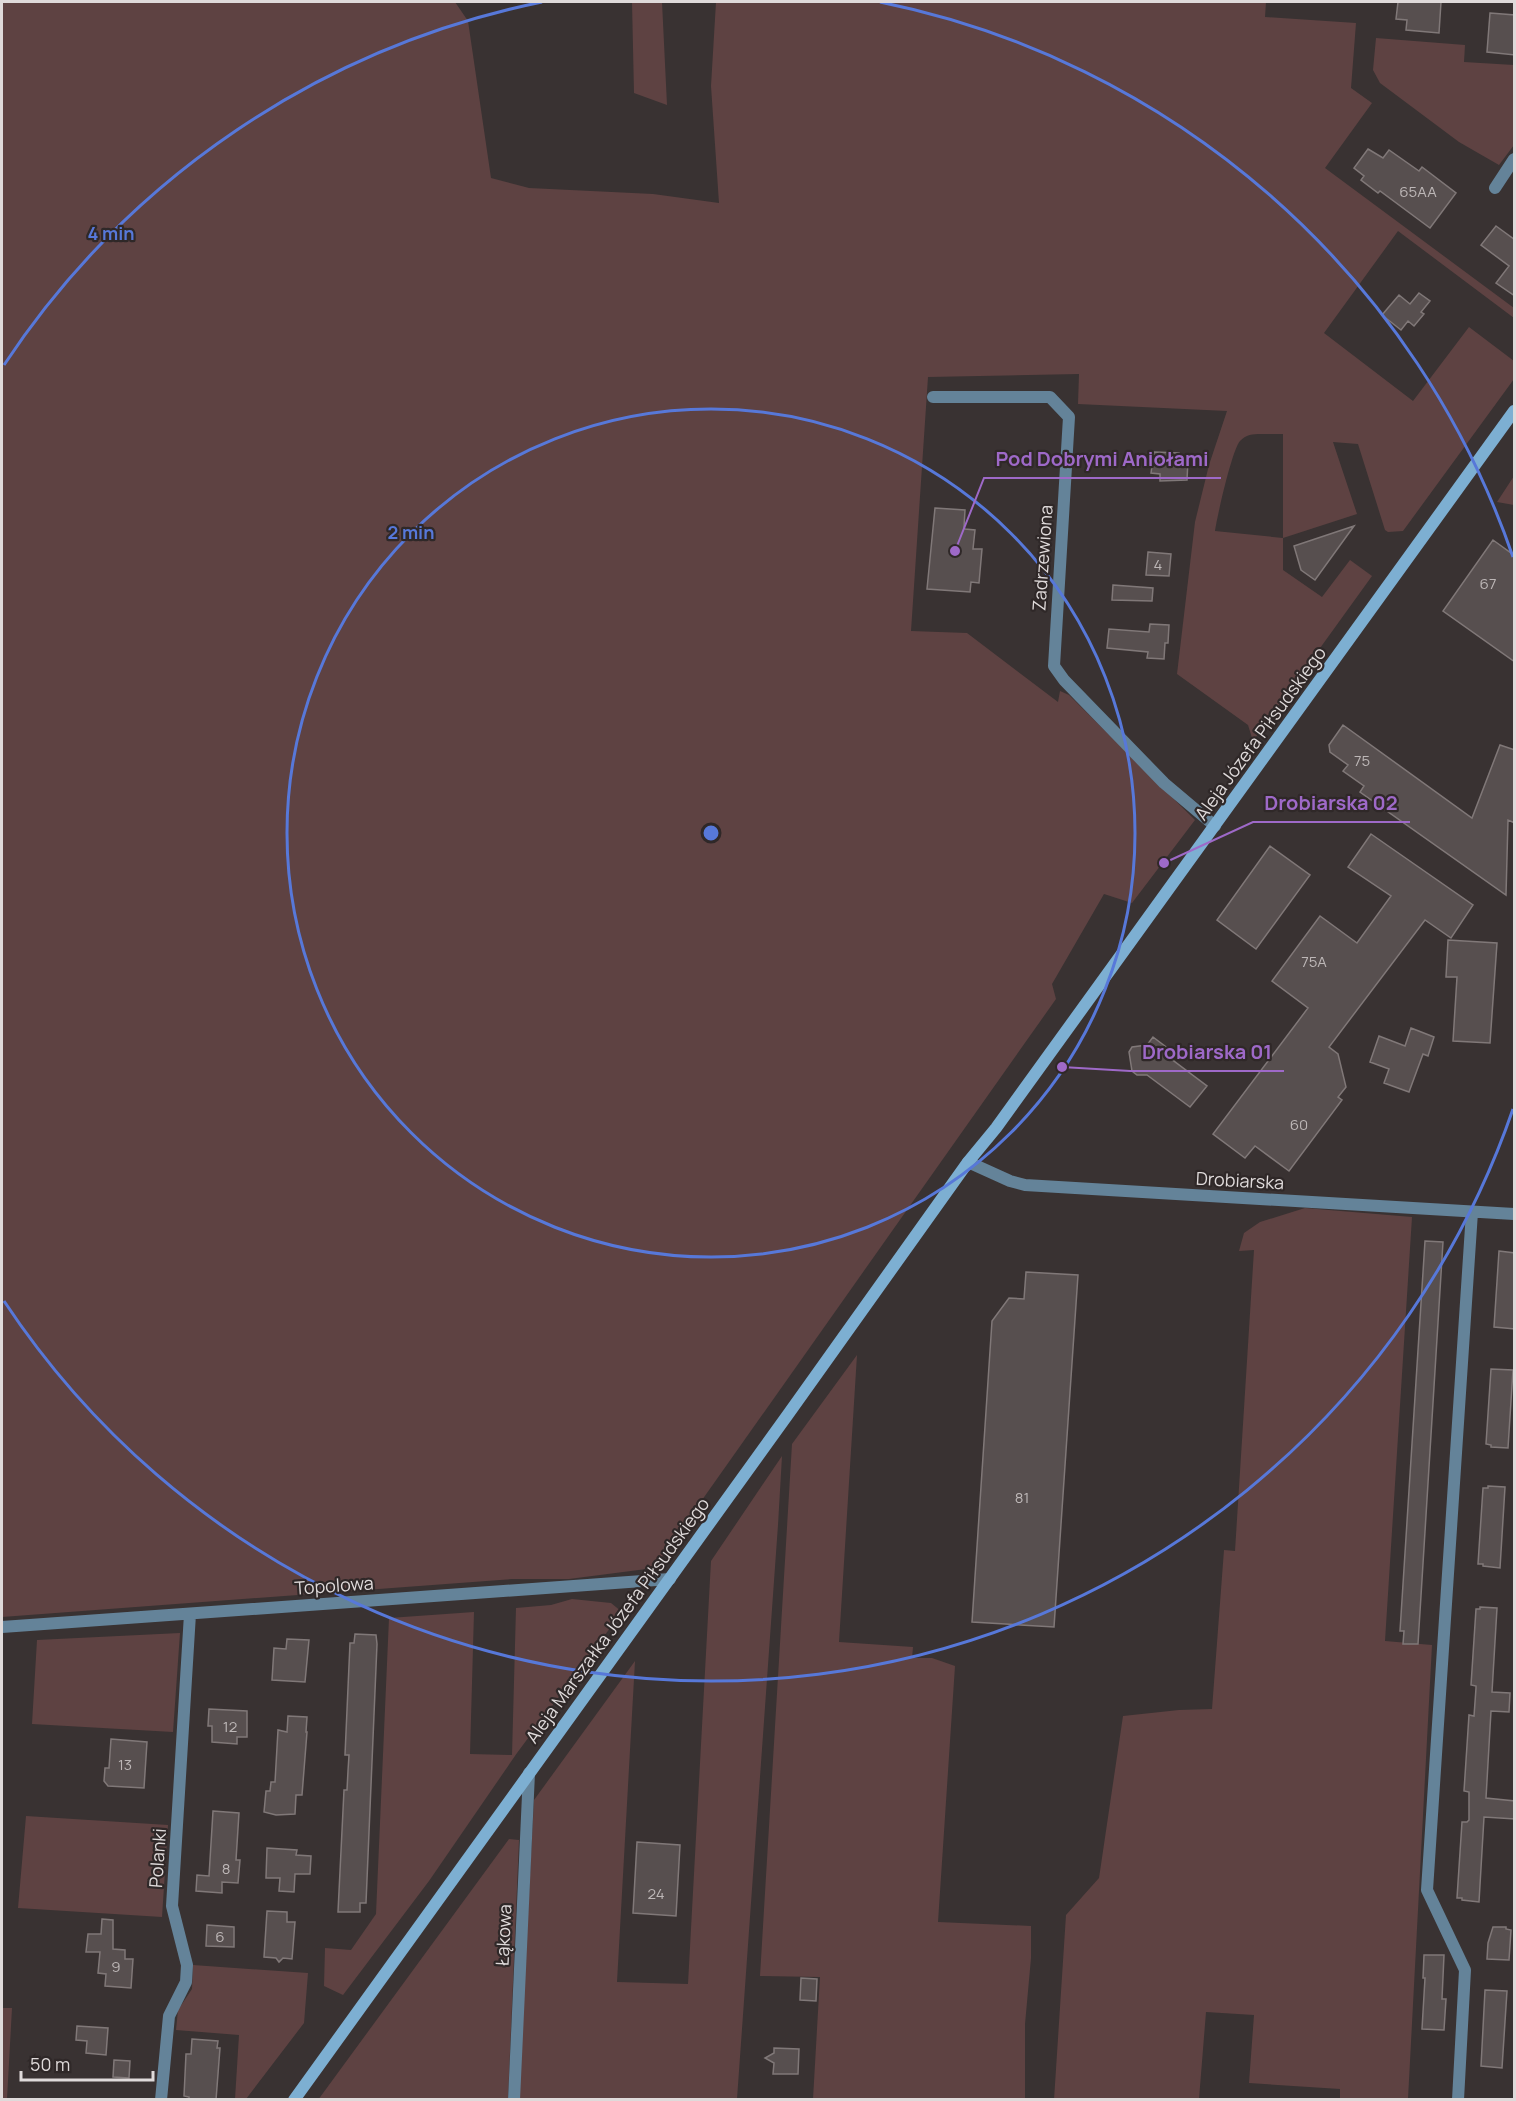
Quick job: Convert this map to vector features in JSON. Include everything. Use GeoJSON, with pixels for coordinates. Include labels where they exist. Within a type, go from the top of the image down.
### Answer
{"type":"FeatureCollection","features":[{"type":"Feature","properties":{"kind":"main road","name":"Aleja Józefa Piłsudskiego"},"geometry":{"type":"LineString","coordinates":[[968,1161],[996,1128],[1515,411]]}},
{"type":"Feature","properties":{"kind":"main road","name":"Aleja Marszałka Józefa Piłsudskiego"},"geometry":{"type":"LineString","coordinates":[[294,2100],[968,1161]]}},
{"type":"Feature","properties":{"kind":"street"},"geometry":{"type":"LineString","coordinates":[[1495,188],[1515,159]]}},
{"type":"Feature","properties":{"kind":"street","name":"Zadrzewiona"},"geometry":{"type":"LineString","coordinates":[[933,397],[1050,397],[1069,417],[1054,666],[1064,680],[1164,783],[1215,826]]}},
{"type":"Feature","properties":{"kind":"street","name":"Drobiarska"},"geometry":{"type":"LineString","coordinates":[[968,1161],[1010,1181],[1025,1185],[1515,1214]]}},
{"type":"Feature","properties":{"kind":"street"},"geometry":{"type":"LineString","coordinates":[[1458,2100],[1465,1970],[1427,1890],[1472,1212]]}},
{"type":"Feature","properties":{"kind":"street","name":"Topolowa"},"geometry":{"type":"LineString","coordinates":[[2,1627],[670,1579]]}},
{"type":"Feature","properties":{"kind":"street","name":"Polanki"},"geometry":{"type":"LineString","coordinates":[[161,2100],[169,2016],[186,1982],[187,1965],[172,1906],[190,1614]]}},
{"type":"Feature","properties":{"kind":"street","name":"Łąkowa"},"geometry":{"type":"LineString","coordinates":[[514,2100],[529,1773]]}},
{"type":"Feature","properties":{"kind":"shaded area"},"geometry":{"type":"Polygon","coordinates":[[[2,2],[455,2],[468,21],[491,178],[529,188],[653,194],[719,203],[711,86],[716,2],[1266,2],[1265,17],[1356,23],[1351,88],[1372,103],[1325,168],[1514,308],[1514,318],[1398,231],[1324,333],[1413,401],[1469,327],[1514,361],[1514,379],[1403,531],[1388,532],[1385,530],[1358,444],[1333,442],[1357,514],[1283,538],[1283,570],[1322,597],[1350,560],[1372,576],[1253,741],[1248,725],[1177,674],[1195,522],[1209,465],[1227,411],[1078,404],[1079,374],[928,377],[911,631],[967,633],[1058,702],[1060,691],[1069,695],[1195,820],[1132,903],[1104,894],[1052,984],[1056,999],[654,1568],[569,1579],[512,1579],[2,1617],[2,2]],[[1252,434],[1240,441],[1229,470],[1215,531],[1283,538],[1283,434],[1252,434]]]}},
{"type":"Feature","properties":{"kind":"shaded area"},"geometry":{"type":"Polygon","coordinates":[[[632,2],[662,2],[667,105],[634,93],[632,2]]]}},
{"type":"Feature","properties":{"kind":"shaded area"},"geometry":{"type":"Polygon","coordinates":[[[1376,38],[1465,45],[1464,62],[1514,65],[1514,145],[1499,165],[1459,142],[1380,83],[1373,70],[1376,38]]]}},
{"type":"Feature","properties":{"kind":"shaded area"},"geometry":{"type":"Polygon","coordinates":[[[1514,476],[1514,505],[1497,502],[1514,476]]]}},
{"type":"Feature","properties":{"kind":"shaded area"},"geometry":{"type":"Polygon","coordinates":[[[1305,1208],[1412,1217],[1385,1641],[1432,1645],[1408,2099],[1340,2099],[1340,2089],[1249,2083],[1254,2015],[1206,2012],[1199,2099],[1054,2100],[1066,1915],[1099,1878],[1123,1716],[1212,1709],[1224,1550],[1235,1551],[1254,1250],[1239,1251],[1244,1233],[1260,1222],[1305,1208]]]}},
{"type":"Feature","properties":{"kind":"shaded area"},"geometry":{"type":"Polygon","coordinates":[[[857,1355],[839,1642],[913,1647],[912,1658],[932,1658],[955,1666],[938,1922],[1031,1926],[1031,1958],[1025,2024],[1025,2099],[813,2099],[820,1977],[760,1976],[792,1444],[857,1355]]]}},
{"type":"Feature","properties":{"kind":"shaded area"},"geometry":{"type":"Polygon","coordinates":[[[782,1456],[737,2099],[518,2100],[534,1800],[635,1661],[617,1982],[688,1984],[711,1561],[782,1456]]]}},
{"type":"Feature","properties":{"kind":"shaded area"},"geometry":{"type":"Polygon","coordinates":[[[572,1599],[611,1603],[622,1612],[517,1753],[429,1881],[343,1995],[324,1986],[325,1948],[351,1950],[376,1914],[389,1618],[474,1612],[470,1754],[512,1755],[516,1608],[551,1605],[572,1599]]]}},
{"type":"Feature","properties":{"kind":"shaded area"},"geometry":{"type":"Polygon","coordinates":[[[180,1633],[173,1732],[32,1724],[37,1640],[180,1633]]]}},
{"type":"Feature","properties":{"kind":"shaded area"},"geometry":{"type":"Polygon","coordinates":[[[26,1816],[168,1825],[162,1917],[18,1908],[26,1816]]]}},
{"type":"Feature","properties":{"kind":"shaded area"},"geometry":{"type":"Polygon","coordinates":[[[509,1839],[519,1840],[508,2099],[318,2100],[509,1839]]]}},
{"type":"Feature","properties":{"kind":"shaded area"},"geometry":{"type":"Polygon","coordinates":[[[193,1965],[308,1973],[304,2023],[246,2099],[235,2099],[239,2035],[176,2030],[178,2010],[192,1989],[193,1965]]]}},
{"type":"Feature","properties":{"kind":"shaded area"},"geometry":{"type":"Polygon","coordinates":[[[2,2008],[12,2008],[7,2099],[2,2099],[2,2008]]]}},
{"type":"Feature","properties":{"kind":"building"},"geometry":{"type":"Polygon","coordinates":[[[1398,2],[1441,2],[1439,33],[1406,30],[1407,20],[1396,19],[1398,2]]]}},
{"type":"Feature","properties":{"kind":"building"},"geometry":{"type":"Polygon","coordinates":[[[1490,13],[1515,15],[1515,55],[1487,52],[1490,13]]]}},
{"type":"Feature","properties":{"kind":"building"},"geometry":{"type":"Polygon","coordinates":[[[1368,149],[1383,158],[1389,150],[1419,171],[1422,167],[1456,193],[1430,228],[1380,191],[1378,193],[1361,180],[1364,176],[1354,168],[1368,149]]]}},
{"type":"Feature","properties":{"kind":"building"},"geometry":{"type":"Polygon","coordinates":[[[1496,226],[1515,240],[1515,296],[1496,283],[1509,266],[1481,245],[1496,226]]]}},
{"type":"Feature","properties":{"kind":"building"},"geometry":{"type":"Polygon","coordinates":[[[1419,293],[1430,301],[1421,312],[1424,314],[1414,326],[1408,321],[1401,330],[1382,315],[1399,295],[1410,304],[1419,293]]]}},
{"type":"Feature","properties":{"kind":"building"},"geometry":{"type":"Polygon","coordinates":[[[1154,452],[1179,453],[1178,460],[1188,460],[1187,480],[1160,481],[1160,474],[1151,473],[1154,452]]]}},
{"type":"Feature","properties":{"kind":"building"},"geometry":{"type":"Polygon","coordinates":[[[935,508],[965,510],[965,529],[975,530],[973,549],[982,549],[979,583],[971,582],[970,592],[927,589],[935,508]]]}},
{"type":"Feature","properties":{"kind":"building"},"geometry":{"type":"Polygon","coordinates":[[[1354,526],[1315,580],[1301,570],[1294,546],[1354,526]]]}},
{"type":"Feature","properties":{"kind":"building"},"geometry":{"type":"Polygon","coordinates":[[[1493,540],[1515,556],[1515,662],[1443,611],[1493,540]]]}},
{"type":"Feature","properties":{"kind":"building"},"geometry":{"type":"Polygon","coordinates":[[[1148,552],[1171,554],[1169,576],[1146,575],[1148,552]]]}},
{"type":"Feature","properties":{"kind":"building"},"geometry":{"type":"Polygon","coordinates":[[[1113,585],[1153,588],[1152,601],[1112,600],[1113,585]]]}},
{"type":"Feature","properties":{"kind":"building"},"geometry":{"type":"Polygon","coordinates":[[[1150,624],[1169,625],[1164,659],[1147,658],[1148,652],[1107,648],[1109,629],[1149,632],[1150,624]]]}},
{"type":"Feature","properties":{"kind":"building"},"geometry":{"type":"Polygon","coordinates":[[[1343,725],[1472,818],[1500,745],[1515,750],[1515,823],[1508,820],[1506,895],[1360,792],[1364,786],[1343,771],[1348,765],[1330,752],[1329,745],[1343,725]]]}},
{"type":"Feature","properties":{"kind":"building"},"geometry":{"type":"Polygon","coordinates":[[[1371,834],[1473,905],[1451,938],[1425,920],[1329,1047],[1338,1054],[1346,1087],[1338,1097],[1342,1100],[1289,1171],[1255,1146],[1245,1158],[1213,1134],[1308,1008],[1272,981],[1320,916],[1357,943],[1391,896],[1348,867],[1371,834]]]}},
{"type":"Feature","properties":{"kind":"building"},"geometry":{"type":"Polygon","coordinates":[[[1270,846],[1310,875],[1256,949],[1217,920],[1270,846]]]}},
{"type":"Feature","properties":{"kind":"building"},"geometry":{"type":"Polygon","coordinates":[[[1448,940],[1497,943],[1490,1043],[1453,1041],[1457,977],[1446,977],[1448,940]]]}},
{"type":"Feature","properties":{"kind":"building"},"geometry":{"type":"Polygon","coordinates":[[[1411,1028],[1434,1037],[1428,1056],[1423,1054],[1409,1092],[1384,1083],[1389,1069],[1370,1062],[1379,1036],[1405,1046],[1411,1028]]]}},
{"type":"Feature","properties":{"kind":"building"},"geometry":{"type":"Polygon","coordinates":[[[1153,1037],[1170,1050],[1166,1055],[1207,1086],[1190,1107],[1147,1075],[1137,1075],[1132,1071],[1129,1052],[1132,1047],[1147,1045],[1153,1037]]]}},
{"type":"Feature","properties":{"kind":"building"},"geometry":{"type":"Polygon","coordinates":[[[1425,1241],[1443,1242],[1418,1644],[1403,1644],[1404,1631],[1400,1631],[1425,1241]]]}},
{"type":"Feature","properties":{"kind":"building"},"geometry":{"type":"Polygon","coordinates":[[[1499,1251],[1515,1253],[1515,1329],[1494,1327],[1499,1251]]]}},
{"type":"Feature","properties":{"kind":"building"},"geometry":{"type":"Polygon","coordinates":[[[1026,1272],[1078,1275],[1054,1627],[972,1622],[992,1321],[1009,1298],[1024,1299],[1026,1272]]]}},
{"type":"Feature","properties":{"kind":"building"},"geometry":{"type":"Polygon","coordinates":[[[1491,1369],[1513,1370],[1508,1448],[1491,1447],[1486,1444],[1491,1369]]]}},
{"type":"Feature","properties":{"kind":"building"},"geometry":{"type":"Polygon","coordinates":[[[1488,1486],[1505,1487],[1500,1568],[1478,1564],[1483,1488],[1488,1488],[1488,1486]]]}},
{"type":"Feature","properties":{"kind":"building"},"geometry":{"type":"Polygon","coordinates":[[[1480,1607],[1497,1608],[1492,1692],[1510,1693],[1509,1712],[1491,1711],[1486,1798],[1515,1801],[1515,1819],[1484,1817],[1479,1902],[1457,1898],[1462,1822],[1469,1820],[1469,1792],[1464,1791],[1469,1715],[1474,1716],[1476,1688],[1471,1685],[1476,1609],[1480,1607]]]}},
{"type":"Feature","properties":{"kind":"building"},"geometry":{"type":"Polygon","coordinates":[[[355,1634],[376,1635],[377,1644],[366,1903],[360,1903],[360,1912],[338,1912],[344,1790],[347,1790],[349,1755],[345,1755],[350,1643],[354,1643],[355,1634]]]}},
{"type":"Feature","properties":{"kind":"building"},"geometry":{"type":"Polygon","coordinates":[[[287,1639],[309,1640],[305,1682],[272,1680],[274,1648],[286,1649],[287,1639]]]}},
{"type":"Feature","properties":{"kind":"building"},"geometry":{"type":"Polygon","coordinates":[[[209,1709],[247,1711],[247,1737],[237,1737],[237,1744],[212,1742],[212,1726],[208,1726],[209,1709]]]}},
{"type":"Feature","properties":{"kind":"building"},"geometry":{"type":"Polygon","coordinates":[[[288,1716],[307,1717],[302,1795],[296,1795],[295,1814],[276,1815],[264,1812],[266,1791],[270,1791],[271,1782],[275,1782],[278,1730],[287,1732],[288,1716]]]}},
{"type":"Feature","properties":{"kind":"building"},"geometry":{"type":"Polygon","coordinates":[[[111,1739],[147,1742],[144,1788],[108,1786],[104,1781],[105,1768],[109,1768],[111,1739]]]}},
{"type":"Feature","properties":{"kind":"building"},"geometry":{"type":"Polygon","coordinates":[[[213,1811],[239,1813],[236,1860],[240,1860],[238,1883],[222,1882],[222,1893],[196,1891],[197,1875],[209,1876],[213,1811]]]}},
{"type":"Feature","properties":{"kind":"building"},"geometry":{"type":"Polygon","coordinates":[[[637,1842],[680,1845],[676,1916],[633,1913],[637,1842]]]}},
{"type":"Feature","properties":{"kind":"building"},"geometry":{"type":"Polygon","coordinates":[[[267,1848],[297,1850],[296,1855],[311,1856],[310,1874],[295,1874],[294,1892],[279,1891],[280,1878],[266,1878],[267,1848]]]}},
{"type":"Feature","properties":{"kind":"building"},"geometry":{"type":"Polygon","coordinates":[[[267,1911],[287,1912],[287,1922],[295,1922],[292,1959],[283,1958],[279,1962],[276,1958],[264,1957],[267,1911]]]}},
{"type":"Feature","properties":{"kind":"building"},"geometry":{"type":"Polygon","coordinates":[[[102,1919],[113,1920],[113,1949],[125,1950],[125,1959],[133,1959],[131,1988],[105,1986],[106,1974],[98,1973],[100,1952],[86,1952],[88,1934],[101,1934],[102,1919]]]}},
{"type":"Feature","properties":{"kind":"building"},"geometry":{"type":"Polygon","coordinates":[[[207,1925],[234,1927],[234,1947],[206,1946],[207,1925]]]}},
{"type":"Feature","properties":{"kind":"building"},"geometry":{"type":"Polygon","coordinates":[[[1493,1927],[1506,1927],[1511,1930],[1509,1960],[1487,1959],[1488,1943],[1493,1927]]]}},
{"type":"Feature","properties":{"kind":"building"},"geometry":{"type":"Polygon","coordinates":[[[1424,1955],[1444,1955],[1442,1999],[1446,1999],[1444,2030],[1422,2029],[1424,1955]]]}},
{"type":"Feature","properties":{"kind":"building"},"geometry":{"type":"Polygon","coordinates":[[[801,1978],[817,1979],[816,2001],[800,2000],[801,1978]]]}},
{"type":"Feature","properties":{"kind":"building"},"geometry":{"type":"Polygon","coordinates":[[[1485,1990],[1507,1991],[1502,2068],[1481,2066],[1485,1990]]]}},
{"type":"Feature","properties":{"kind":"building"},"geometry":{"type":"Polygon","coordinates":[[[77,2026],[108,2028],[106,2055],[86,2053],[87,2041],[76,2040],[77,2026]]]}},
{"type":"Feature","properties":{"kind":"building"},"geometry":{"type":"Polygon","coordinates":[[[192,2039],[218,2041],[217,2048],[220,2048],[216,2100],[189,2100],[189,2097],[184,2096],[186,2054],[191,2054],[192,2039]]]}},
{"type":"Feature","properties":{"kind":"building"},"geometry":{"type":"Polygon","coordinates":[[[774,2048],[799,2049],[798,2074],[773,2074],[774,2063],[765,2058],[774,2053],[774,2048]]]}},
{"type":"Feature","properties":{"kind":"building"},"geometry":{"type":"Polygon","coordinates":[[[114,2060],[130,2061],[129,2078],[113,2077],[114,2060]]]}},
{"type":"Feature","properties":{"kind":"place","name":"Pod Dobrymi Aniołami"},"geometry":{"type":"Point","coordinates":[955,551]}},
{"type":"Feature","properties":{"kind":"place","name":"Drobiarska 02"},"geometry":{"type":"Point","coordinates":[1164,863]}},
{"type":"Feature","properties":{"kind":"place","name":"Drobiarska 01"},"geometry":{"type":"Point","coordinates":[1062,1067]}}]}
